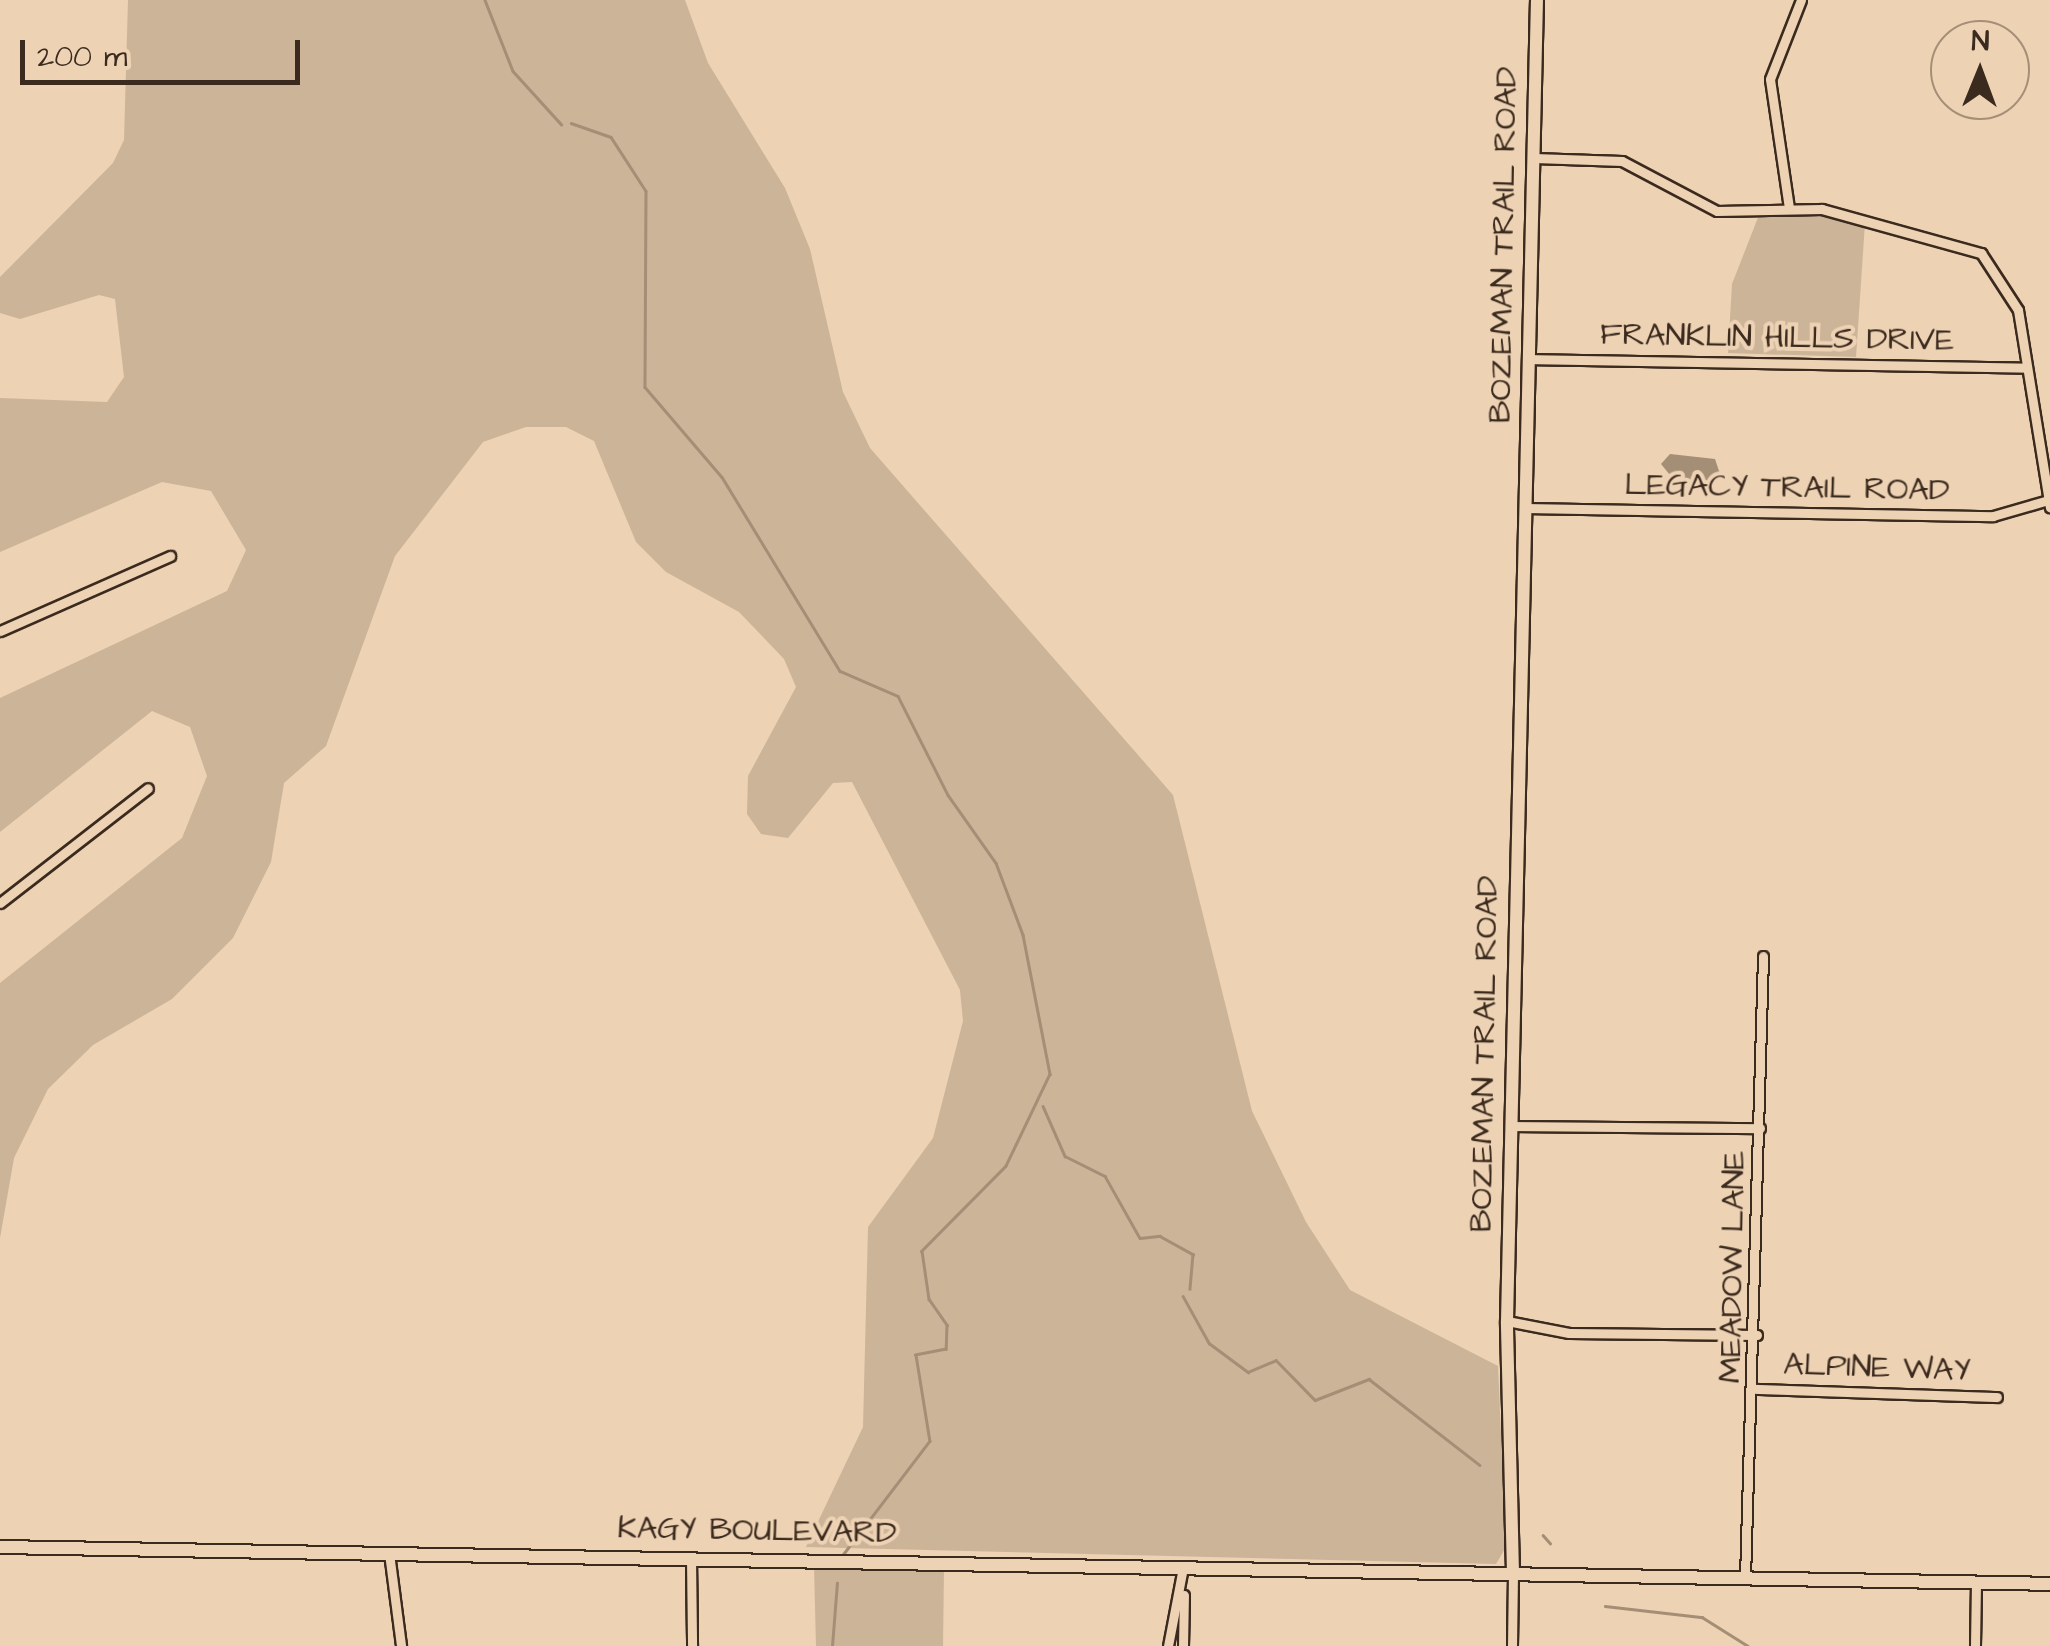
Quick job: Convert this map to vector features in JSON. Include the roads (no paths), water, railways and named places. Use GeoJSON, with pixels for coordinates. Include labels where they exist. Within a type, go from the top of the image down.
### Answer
{"type":"FeatureCollection","features":[{"type":"Feature","properties":{"kind":"main road","name":"BOZEMAN TRAIL ROAD"},"geometry":{"type":"LineString","coordinates":[[1513,1573],[1507,1321],[1537,0]]}},
{"type":"Feature","properties":{"kind":"main road","name":"KAGY BOULEVARD"},"geometry":{"type":"LineString","coordinates":[[0,1547],[1513,1573]]}},
{"type":"Feature","properties":{"kind":"main road"},"geometry":{"type":"LineString","coordinates":[[1513,1573],[2050,1584]]}},
{"type":"Feature","properties":{"kind":"street"},"geometry":{"type":"LineString","coordinates":[[1789,208],[1770,79],[1801,0]]}},
{"type":"Feature","properties":{"kind":"street"},"geometry":{"type":"LineString","coordinates":[[1534,158],[1637,165],[1718,211],[1789,208],[1851,214],[1981,253],[2014,294],[2048,504]]}},
{"type":"Feature","properties":{"kind":"street","name":"FRANKLIN HILLS DRIVE"},"geometry":{"type":"LineString","coordinates":[[1528,359],[2026,368]]}},
{"type":"Feature","properties":{"kind":"street","name":"LEGACY TRAIL ROAD"},"geometry":{"type":"LineString","coordinates":[[1524,508],[1993,516],[2048,504]]}},
{"type":"Feature","properties":{"kind":"street"},"geometry":{"type":"LineString","coordinates":[[0,630],[170,556]]}},
{"type":"Feature","properties":{"kind":"street"},"geometry":{"type":"LineString","coordinates":[[0,903],[148,788]]}},
{"type":"Feature","properties":{"kind":"street","name":"MEADOW LANE"},"geometry":{"type":"LineString","coordinates":[[1745,1578],[1756,1389],[1763,956]]}},
{"type":"Feature","properties":{"kind":"street"},"geometry":{"type":"LineString","coordinates":[[1512,1126],[1760,1128]]}},
{"type":"Feature","properties":{"kind":"street","name":"ALPINE WAY"},"geometry":{"type":"LineString","coordinates":[[1507,1321],[1570,1333],[1757,1334]]}},
{"type":"Feature","properties":{"kind":"street","name":"ALPINE WAY"},"geometry":{"type":"LineString","coordinates":[[1756,1389],[1997,1397]]}},
{"type":"Feature","properties":{"kind":"street"},"geometry":{"type":"LineString","coordinates":[[389,1553],[401,1646]]}},
{"type":"Feature","properties":{"kind":"street"},"geometry":{"type":"LineString","coordinates":[[692,1558],[692,1646]]}},
{"type":"Feature","properties":{"kind":"street"},"geometry":{"type":"LineString","coordinates":[[1183,1567],[1183,1646]]}},
{"type":"Feature","properties":{"kind":"street"},"geometry":{"type":"LineString","coordinates":[[1512,1646],[1513,1573]]}},
{"type":"Feature","properties":{"kind":"street"},"geometry":{"type":"LineString","coordinates":[[1975,1646],[1976,1582]]}},
{"type":"Feature","properties":{"kind":"street"},"geometry":{"type":"LineString","coordinates":[[1168,1646],[1183,1592]]}},
{"type":"Feature","properties":{"kind":"waterway"},"geometry":{"type":"LineString","coordinates":[[485,0],[513,71],[561,124]]}},
{"type":"Feature","properties":{"kind":"waterway"},"geometry":{"type":"LineString","coordinates":[[571,123],[611,137],[646,191],[645,387],[722,477],[840,671],[898,696],[948,795],[996,863],[1023,935],[1050,1074],[1006,1166],[922,1251],[929,1299],[947,1325],[946,1349],[916,1355],[930,1441],[843,1555]]}},
{"type":"Feature","properties":{"kind":"waterway"},"geometry":{"type":"LineString","coordinates":[[1043,1106],[1065,1156],[1105,1176],[1140,1238],[1160,1236],[1193,1254],[1190,1289]]}},
{"type":"Feature","properties":{"kind":"waterway"},"geometry":{"type":"LineString","coordinates":[[1183,1296],[1209,1343],[1248,1372],[1276,1360],[1315,1400],[1369,1379],[1480,1465]]}},
{"type":"Feature","properties":{"kind":"waterway"},"geometry":{"type":"LineString","coordinates":[[1543,1535],[1550,1543]]}},
{"type":"Feature","properties":{"kind":"waterway"},"geometry":{"type":"LineString","coordinates":[[832,1646],[837,1583]]}},
{"type":"Feature","properties":{"kind":"waterway"},"geometry":{"type":"LineString","coordinates":[[1605,1606],[1702,1617],[1748,1646]]}}]}
